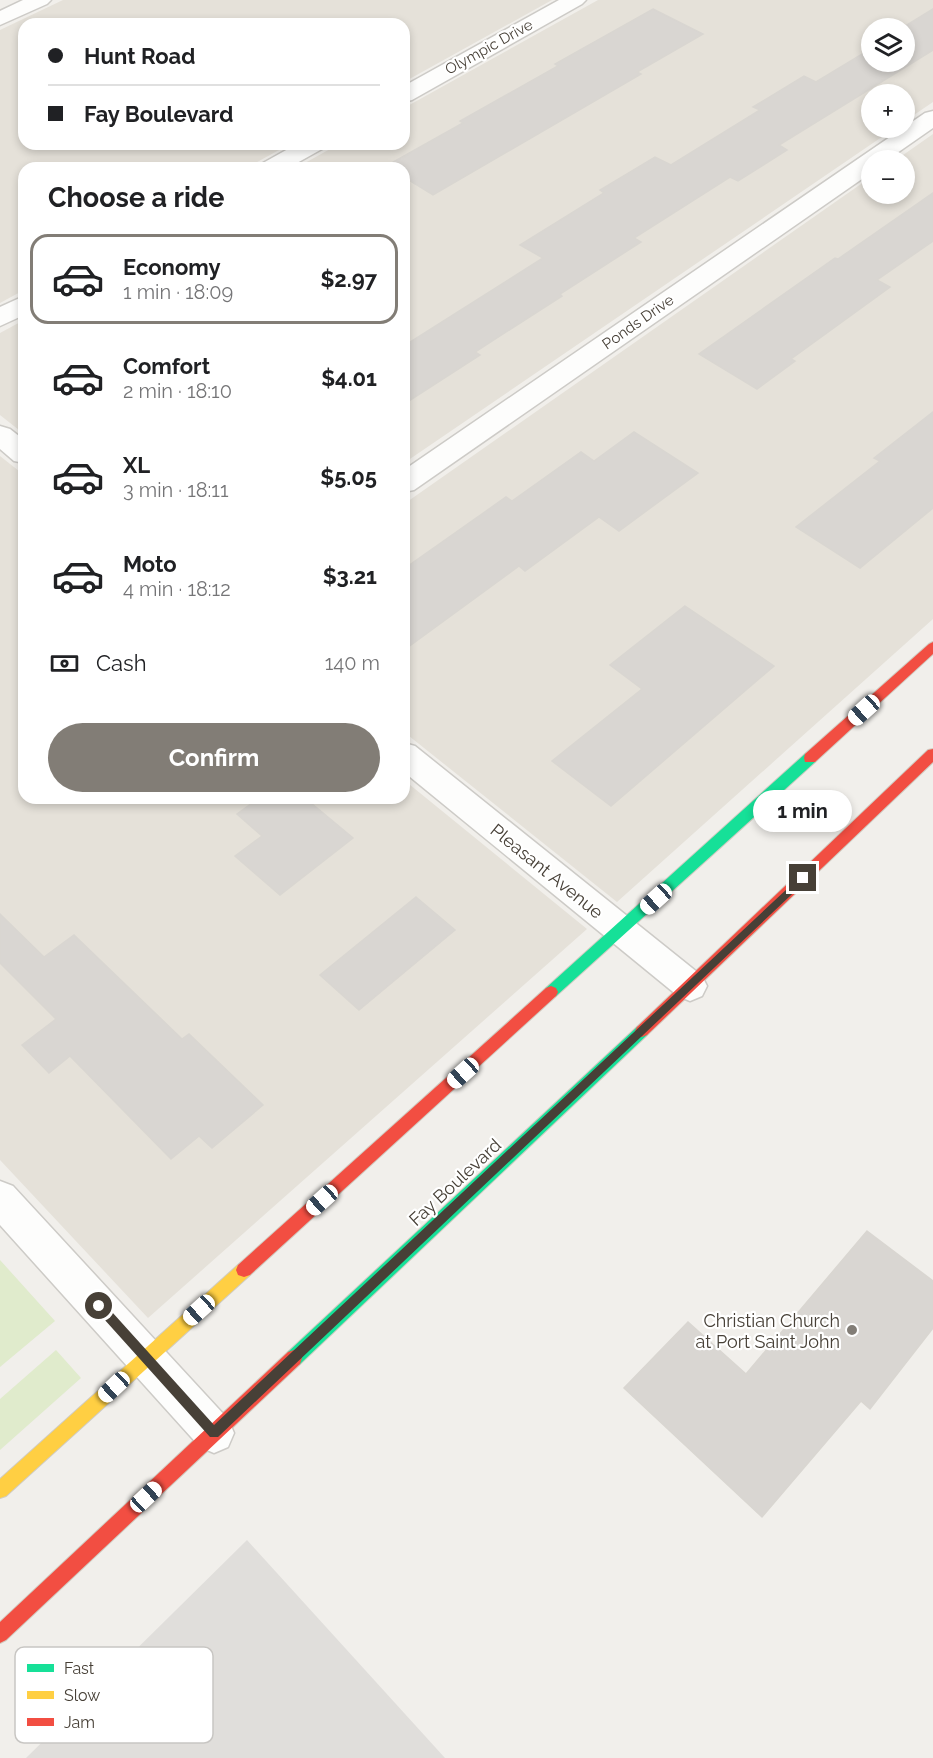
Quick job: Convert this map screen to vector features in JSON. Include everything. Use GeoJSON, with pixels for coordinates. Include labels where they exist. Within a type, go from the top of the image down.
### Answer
{"type":"FeatureCollection","features":[{"type":"Feature","properties":{"kind":"main road"},"geometry":{"type":"LineString","coordinates":[[0,1490],[933,647]]}},
{"type":"Feature","properties":{"kind":"main road","name":"Fay Boulevard"},"geometry":{"type":"LineString","coordinates":[[0,1634],[690,986],[933,754]]}},
{"type":"Feature","properties":{"kind":"street"},"geometry":{"type":"LineString","coordinates":[[5,12],[40,0]]}},
{"type":"Feature","properties":{"kind":"street","name":"Olympic Drive"},"geometry":{"type":"LineString","coordinates":[[410,92],[575,0]]}},
{"type":"Feature","properties":{"kind":"street","name":"Ponds Drive"},"geometry":{"type":"LineString","coordinates":[[888,150],[933,118]]}},
{"type":"Feature","properties":{"kind":"street"},"geometry":{"type":"LineString","coordinates":[[282,162],[303,150]]}},
{"type":"Feature","properties":{"kind":"street","name":"Ponds Drive"},"geometry":{"type":"LineString","coordinates":[[410,479],[861,169]]}},
{"type":"Feature","properties":{"kind":"street"},"geometry":{"type":"LineString","coordinates":[[0,318],[18,308]]}},
{"type":"Feature","properties":{"kind":"street"},"geometry":{"type":"LineString","coordinates":[[0,435],[18,449]]}},
{"type":"Feature","properties":{"kind":"street","name":"Pleasant Avenue"},"geometry":{"type":"LineString","coordinates":[[410,760],[690,986]]}},
{"type":"Feature","properties":{"kind":"street"},"geometry":{"type":"LineString","coordinates":[[0,1198],[214,1433]]}},
{"type":"Feature","properties":{"kind":"shaded area"},"geometry":{"type":"Polygon","coordinates":[[[63,0],[552,0],[410,79],[410,18],[25,18],[63,0]]]}},
{"type":"Feature","properties":{"kind":"shaded area"},"geometry":{"type":"Polygon","coordinates":[[[598,0],[933,0],[933,102],[915,114],[915,84],[861,84],[861,138],[880,138],[410,459],[410,162],[307,162],[328,150],[410,150],[410,105],[598,0]]]}},
{"type":"Feature","properties":{"kind":"shaded area"},"geometry":{"type":"Polygon","coordinates":[[[18,21],[18,150],[279,150],[257,162],[18,162],[18,293],[0,303],[0,30],[18,21]]]}},
{"type":"Feature","properties":{"kind":"shaded area"},"geometry":{"type":"Polygon","coordinates":[[[933,134],[933,619],[617,902],[410,737],[410,500],[861,184],[861,204],[915,204],[915,150],[910,150],[933,134]]]}},
{"type":"Feature","properties":{"kind":"shaded area"},"geometry":{"type":"Polygon","coordinates":[[[18,323],[18,429],[0,415],[0,333],[18,323]]]}},
{"type":"Feature","properties":{"kind":"shaded area"},"geometry":{"type":"Polygon","coordinates":[[[0,456],[18,470],[18,804],[410,804],[410,785],[587,929],[148,1318],[0,1160],[0,456]]]}},
{"type":"Feature","properties":{"kind":"shaded area"},"geometry":{"type":"Polygon","coordinates":[[[247,1540],[445,1758],[26,1758],[41,1743],[213,1743],[213,1647],[139,1647],[247,1540]]]}},
{"type":"Feature","properties":{"kind":"green space"},"geometry":{"type":"Polygon","coordinates":[[[0,1260],[55,1321],[0,1367],[0,1260]]]}},
{"type":"Feature","properties":{"kind":"green space"},"geometry":{"type":"Polygon","coordinates":[[[56,1350],[81,1378],[0,1450],[0,1399],[56,1350]]]}},
{"type":"Feature","properties":{"kind":"building"},"geometry":{"type":"Polygon","coordinates":[[[653,9],[703,34],[637,72],[641,74],[433,195],[410,181],[410,162],[393,162],[558,66],[555,64],[653,9]]]}},
{"type":"Feature","properties":{"kind":"building"},"geometry":{"type":"Polygon","coordinates":[[[933,9],[933,50],[915,61],[915,20],[933,9]]]}},
{"type":"Feature","properties":{"kind":"building"},"geometry":{"type":"Polygon","coordinates":[[[861,55],[861,72],[897,72],[878,84],[861,84],[861,94],[779,145],[787,150],[738,181],[730,177],[634,238],[641,242],[475,352],[480,355],[410,400],[410,342],[543,258],[520,245],[604,193],[600,190],[655,157],[671,165],[760,110],[753,107],[804,76],[816,82],[861,55]]]}},
{"type":"Feature","properties":{"kind":"building"},"geometry":{"type":"Polygon","coordinates":[[[933,193],[933,241],[877,280],[890,287],[791,359],[795,361],[757,389],[699,354],[835,258],[838,259],[933,193]]]}},
{"type":"Feature","properties":{"kind":"building"},"geometry":{"type":"Polygon","coordinates":[[[933,412],[933,508],[860,568],[796,527],[880,461],[874,458],[933,412]]]}},
{"type":"Feature","properties":{"kind":"building"},"geometry":{"type":"Polygon","coordinates":[[[634,432],[698,473],[619,531],[599,517],[525,571],[519,566],[410,646],[410,565],[506,497],[512,501],[581,452],[594,461],[634,432]]]}},
{"type":"Feature","properties":{"kind":"building"},"geometry":{"type":"Polygon","coordinates":[[[685,606],[774,666],[611,806],[552,761],[642,689],[610,665],[685,606]]]}},
{"type":"Feature","properties":{"kind":"building"},"geometry":{"type":"Polygon","coordinates":[[[251,804],[312,804],[353,838],[280,895],[235,856],[262,836],[237,814],[251,804]]]}},
{"type":"Feature","properties":{"kind":"building"},"geometry":{"type":"Polygon","coordinates":[[[416,897],[455,930],[359,1010],[320,975],[416,897]]]}},
{"type":"Feature","properties":{"kind":"building"},"geometry":{"type":"Polygon","coordinates":[[[0,914],[44,957],[74,935],[182,1039],[189,1034],[263,1105],[212,1148],[199,1136],[171,1159],[70,1056],[49,1073],[22,1045],[56,1019],[0,963],[0,914]]]}},
{"type":"Feature","properties":{"kind":"building"},"geometry":{"type":"Polygon","coordinates":[[[867,1231],[933,1281],[933,1328],[870,1409],[861,1401],[762,1517],[624,1388],[688,1322],[746,1374],[867,1231]]]}},
{"type":"Feature","properties":{"kind":"traffic: fast"},"geometry":{"type":"LineString","coordinates":[[551,992],[810,758]]}},
{"type":"Feature","properties":{"kind":"traffic: fast"},"geometry":{"type":"LineString","coordinates":[[294,1358],[642,1031]]}},
{"type":"Feature","properties":{"kind":"traffic: slow"},"geometry":{"type":"LineString","coordinates":[[0,1490],[244,1270]]}},
{"type":"Feature","properties":{"kind":"traffic: jam"},"geometry":{"type":"LineString","coordinates":[[810,758],[933,647]]}},
{"type":"Feature","properties":{"kind":"traffic: jam"},"geometry":{"type":"LineString","coordinates":[[642,1031],[933,754]]}},
{"type":"Feature","properties":{"kind":"traffic: jam"},"geometry":{"type":"LineString","coordinates":[[244,1270],[551,992]]}},
{"type":"Feature","properties":{"kind":"traffic: jam"},"geometry":{"type":"LineString","coordinates":[[0,1634],[294,1358]]}},
{"type":"Feature","properties":{"kind":"place","name":"Christian Church at Port Saint John"},"geometry":{"type":"Point","coordinates":[852,1330]}},
{"type":"Feature","properties":{"kind":"route"},"geometry":{"type":"LineString","coordinates":[[99,1306],[214,1433],[803,878]]}}]}
